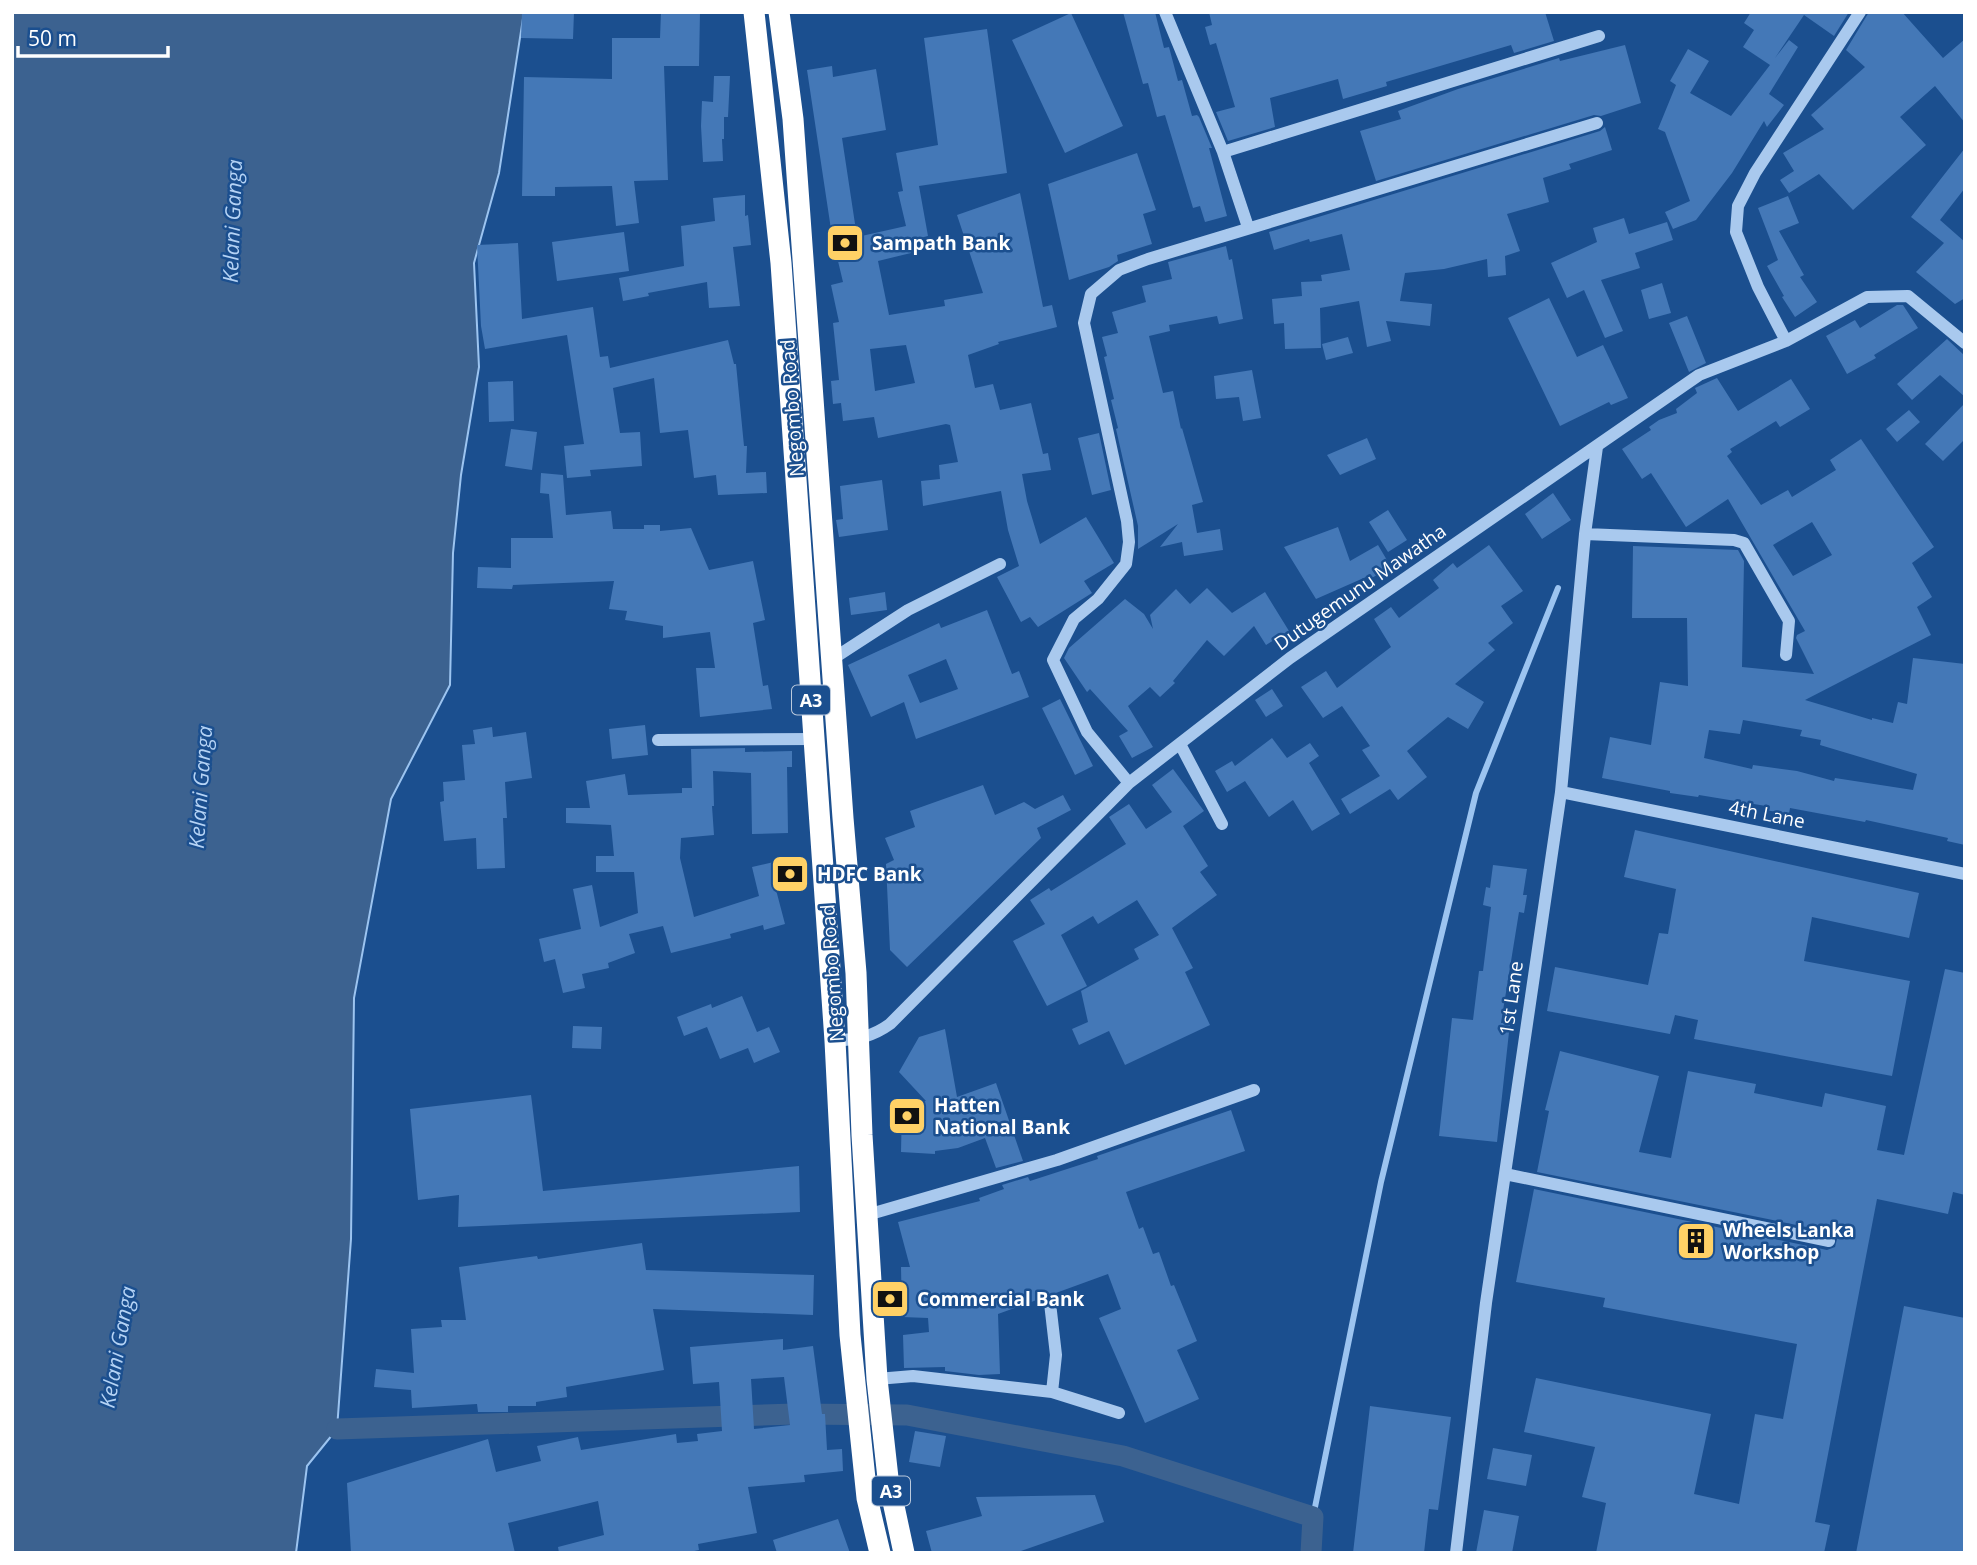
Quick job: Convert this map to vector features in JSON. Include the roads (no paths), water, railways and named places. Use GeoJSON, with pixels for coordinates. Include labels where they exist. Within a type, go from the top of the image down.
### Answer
{"type":"FeatureCollection","features":[{"type":"Feature","properties":{"kind":"highway","name":"Negombo Road"},"geometry":{"type":"LineString","coordinates":[[754,12],[781,263],[835,1041],[850,1335],[867,1499],[880,1553]]}},
{"type":"Feature","properties":{"kind":"highway","name":"Negombo Road"},"geometry":{"type":"LineString","coordinates":[[779,12],[793,119],[860,1039],[867,1215],[878,1384],[888,1478],[904,1553]]}},
{"type":"Feature","properties":{"kind":"street"},"geometry":{"type":"LineString","coordinates":[[1165,12],[1223,152],[1248,227]]}},
{"type":"Feature","properties":{"kind":"street"},"geometry":{"type":"LineString","coordinates":[[1786,341],[1758,287],[1737,232],[1738,206],[1755,173],[1860,12]]}},
{"type":"Feature","properties":{"kind":"street"},"geometry":{"type":"LineString","coordinates":[[1223,152],[1599,36]]}},
{"type":"Feature","properties":{"kind":"street"},"geometry":{"type":"LineString","coordinates":[[1129,782],[1087,732],[1053,660],[1074,619],[1098,599],[1126,564],[1129,542],[1127,521],[1084,324],[1091,294],[1119,270],[1248,227],[1597,122]]}},
{"type":"Feature","properties":{"kind":"street","name":"Dutugemunu Mawatha"},"geometry":{"type":"LineString","coordinates":[[835,1041],[860,1039],[875,1034],[890,1024],[1129,782],[1290,658],[1699,375],[1786,341],[1867,297],[1908,296],[1965,342]]}},
{"type":"Feature","properties":{"kind":"street","name":"1st Lane"},"geometry":{"type":"LineString","coordinates":[[1456,1553],[1486,1303],[1561,792],[1585,534],[1597,447]]}},
{"type":"Feature","properties":{"kind":"street"},"geometry":{"type":"LineString","coordinates":[[1585,534],[1734,540],[1744,543],[1789,621],[1786,654]]}},
{"type":"Feature","properties":{"kind":"street"},"geometry":{"type":"LineString","coordinates":[[831,660],[908,610],[1000,564]]}},
{"type":"Feature","properties":{"kind":"street"},"geometry":{"type":"LineString","coordinates":[[658,740],[814,739]]}},
{"type":"Feature","properties":{"kind":"street"},"geometry":{"type":"LineString","coordinates":[[1180,744],[1222,824]]}},
{"type":"Feature","properties":{"kind":"street","name":"4th Lane"},"geometry":{"type":"LineString","coordinates":[[1561,792],[1965,874]]}},
{"type":"Feature","properties":{"kind":"street"},"geometry":{"type":"LineString","coordinates":[[867,1215],[1057,1160],[1254,1090]]}},
{"type":"Feature","properties":{"kind":"street"},"geometry":{"type":"LineString","coordinates":[[1505,1174],[1829,1241]]}},
{"type":"Feature","properties":{"kind":"street"},"geometry":{"type":"LineString","coordinates":[[1050,1303],[1056,1355],[1052,1392]]}},
{"type":"Feature","properties":{"kind":"street"},"geometry":{"type":"LineString","coordinates":[[878,1384],[913,1377],[1052,1392],[1119,1413]]}},
{"type":"Feature","properties":{"kind":"water","name":"Kelani Ganga"},"geometry":{"type":"Polygon","coordinates":[[[12,12],[524,12],[499,173],[474,263],[479,367],[461,475],[453,553],[450,685],[391,799],[354,998],[351,1239],[337,1429],[307,1466],[296,1553],[12,1553],[12,12]]]}},
{"type":"Feature","properties":{"kind":"waterway"},"geometry":{"type":"LineString","coordinates":[[1313,1517],[1381,1182],[1476,793],[1558,588]]}},
{"type":"Feature","properties":{"kind":"waterway"},"geometry":{"type":"LineString","coordinates":[[337,1429],[795,1414],[907,1415],[1123,1456],[1313,1517],[1311,1553]]}},
{"type":"Feature","properties":{"kind":"place","name":"Sampath Bank"},"geometry":{"type":"Point","coordinates":[845,243]}},
{"type":"Feature","properties":{"kind":"place","name":"HDFC Bank"},"geometry":{"type":"Point","coordinates":[790,874]}},
{"type":"Feature","properties":{"kind":"place","name":"Hatten National Bank"},"geometry":{"type":"Point","coordinates":[907,1116]}},
{"type":"Feature","properties":{"kind":"place","name":"Wheels Lanka Workshop"},"geometry":{"type":"Point","coordinates":[1696,1241]}},
{"type":"Feature","properties":{"kind":"place","name":"Commercial Bank"},"geometry":{"type":"Point","coordinates":[890,1299]}}]}
